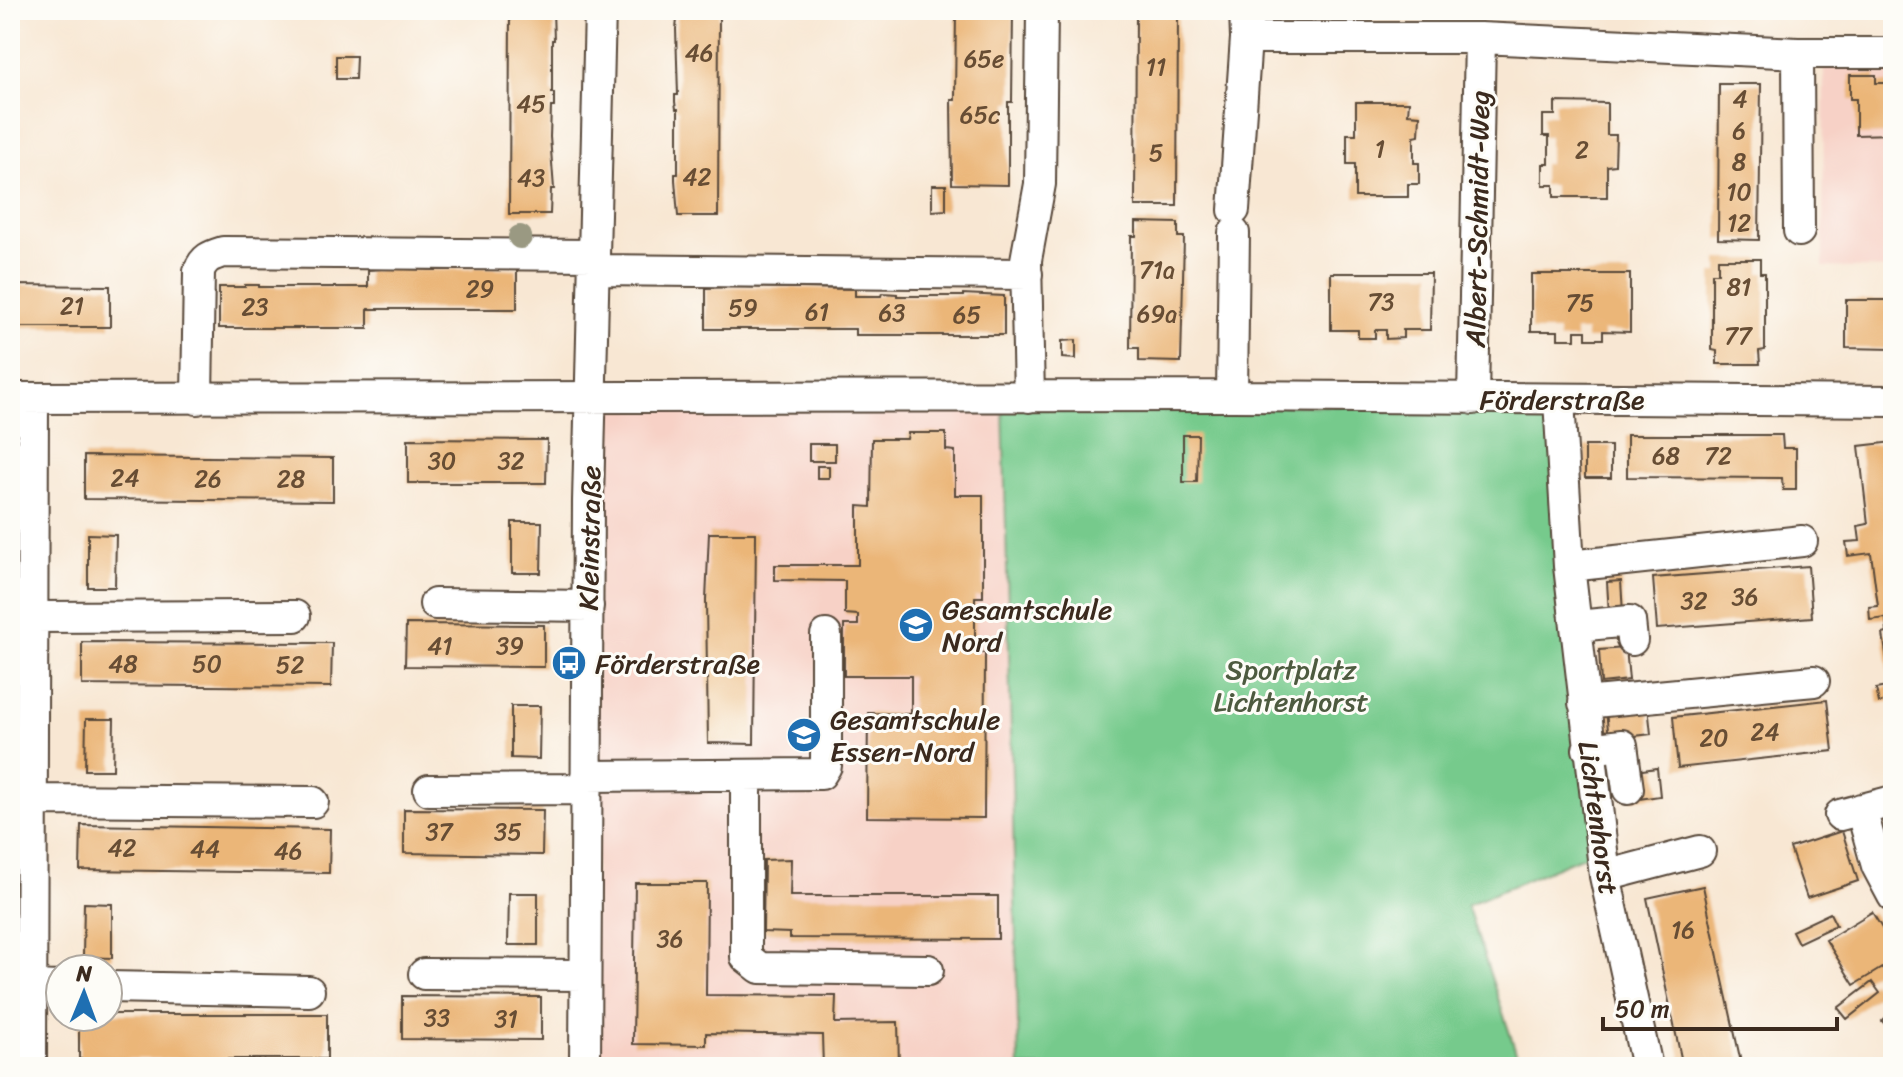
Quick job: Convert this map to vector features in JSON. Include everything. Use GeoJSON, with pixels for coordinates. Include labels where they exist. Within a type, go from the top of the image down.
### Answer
{"type":"FeatureCollection","features":[{"type":"Feature","properties":{"kind":"street","name":"Kleinstraße"},"geometry":{"type":"LineString","coordinates":[[585,1067],[588,606],[600,10]]}},
{"type":"Feature","properties":{"kind":"street"},"geometry":{"type":"LineString","coordinates":[[1029,397],[1026,260],[1040,184],[1042,10]]}},
{"type":"Feature","properties":{"kind":"street"},"geometry":{"type":"LineString","coordinates":[[1232,396],[1234,222],[1246,24],[1798,53],[1893,53]]}},
{"type":"Feature","properties":{"kind":"street","name":"Albert-Schmidt-Weg"},"geometry":{"type":"LineString","coordinates":[[1473,399],[1480,38]]}},
{"type":"Feature","properties":{"kind":"street"},"geometry":{"type":"LineString","coordinates":[[1798,53],[1799,231]]}},
{"type":"Feature","properties":{"kind":"street"},"geometry":{"type":"LineString","coordinates":[[197,399],[199,271],[203,261],[223,252],[1027,274]]}},
{"type":"Feature","properties":{"kind":"street","name":"Förderstraße"},"geometry":{"type":"LineString","coordinates":[[21,398],[1232,396],[1893,401]]}},
{"type":"Feature","properties":{"kind":"street"},"geometry":{"type":"LineString","coordinates":[[21,398],[32,617],[32,800],[44,959]]}},
{"type":"Feature","properties":{"kind":"street","name":"Lichtenhorst"},"geometry":{"type":"LineString","coordinates":[[1559,400],[1569,566],[1588,749],[1605,876],[1647,1067]]}},
{"type":"Feature","properties":{"kind":"street"},"geometry":{"type":"LineString","coordinates":[[1569,566],[1802,541]]}},
{"type":"Feature","properties":{"kind":"street"},"geometry":{"type":"LineString","coordinates":[[435,604],[588,606]]}},
{"type":"Feature","properties":{"kind":"street"},"geometry":{"type":"LineString","coordinates":[[32,617],[295,616]]}},
{"type":"Feature","properties":{"kind":"street"},"geometry":{"type":"LineString","coordinates":[[1576,626],[1630,621],[1632,640]]}},
{"type":"Feature","properties":{"kind":"street"},"geometry":{"type":"LineString","coordinates":[[429,790],[821,774],[826,766],[826,635]]}},
{"type":"Feature","properties":{"kind":"street"},"geometry":{"type":"LineString","coordinates":[[1584,703],[1814,681]]}},
{"type":"Feature","properties":{"kind":"street"},"geometry":{"type":"LineString","coordinates":[[1588,749],[1622,745],[1628,789]]}},
{"type":"Feature","properties":{"kind":"street"},"geometry":{"type":"LineString","coordinates":[[746,776],[746,957],[760,968],[928,970]]}},
{"type":"Feature","properties":{"kind":"street"},"geometry":{"type":"LineString","coordinates":[[32,800],[313,802]]}},
{"type":"Feature","properties":{"kind":"street"},"geometry":{"type":"LineString","coordinates":[[1893,801],[1851,812],[1893,896]]}},
{"type":"Feature","properties":{"kind":"street"},"geometry":{"type":"LineString","coordinates":[[1605,876],[1700,851]]}},
{"type":"Feature","properties":{"kind":"street"},"geometry":{"type":"LineString","coordinates":[[424,974],[585,975]]}},
{"type":"Feature","properties":{"kind":"street"},"geometry":{"type":"LineString","coordinates":[[124,987],[309,991]]}},
{"type":"Feature","properties":{"kind":"street"},"geometry":{"type":"LineString","coordinates":[[31,1067],[44,997]]}},
{"type":"Feature","properties":{"kind":"shaded area"},"geometry":{"type":"Polygon","coordinates":[[[1824,62],[1893,63],[1893,269],[1823,267],[1824,62]]]}},
{"type":"Feature","properties":{"kind":"shaded area","name":"Gesamtschule Essen-Nord"},"geometry":{"type":"Polygon","coordinates":[[[599,401],[1003,404],[1019,1067],[594,1067],[599,401]]]}},
{"type":"Feature","properties":{"kind":"green space","name":"Sportplatz Lichtenhorst"},"geometry":{"type":"Polygon","coordinates":[[[1003,404],[1552,407],[1595,851],[1467,905],[1521,1067],[1019,1067],[1003,404]]]}},
{"type":"Feature","properties":{"kind":"building"},"geometry":{"type":"Polygon","coordinates":[[[510,10],[553,10],[554,107],[551,107],[550,137],[554,189],[551,189],[550,214],[509,214],[510,10]]]}},
{"type":"Feature","properties":{"kind":"building"},"geometry":{"type":"Polygon","coordinates":[[[678,10],[719,10],[718,216],[678,216],[675,174],[678,174],[678,109],[675,95],[678,95],[678,10]]]}},
{"type":"Feature","properties":{"kind":"building"},"geometry":{"type":"Polygon","coordinates":[[[956,10],[1013,10],[1008,185],[952,184],[951,100],[955,100],[956,10]]]}},
{"type":"Feature","properties":{"kind":"building"},"geometry":{"type":"Polygon","coordinates":[[[1136,10],[1178,10],[1177,206],[1135,206],[1136,10]]]}},
{"type":"Feature","properties":{"kind":"building"},"geometry":{"type":"Polygon","coordinates":[[[1308,10],[1329,10],[1329,15],[1308,15],[1308,10]]]}},
{"type":"Feature","properties":{"kind":"building"},"geometry":{"type":"Polygon","coordinates":[[[1356,10],[1378,10],[1377,15],[1356,15],[1356,10]]]}},
{"type":"Feature","properties":{"kind":"building"},"geometry":{"type":"Polygon","coordinates":[[[1497,10],[1518,10],[1518,13],[1497,13],[1497,10]]]}},
{"type":"Feature","properties":{"kind":"building"},"geometry":{"type":"Polygon","coordinates":[[[336,56],[356,56],[355,79],[336,79],[336,56]]]}},
{"type":"Feature","properties":{"kind":"building"},"geometry":{"type":"Polygon","coordinates":[[[1850,75],[1876,75],[1876,83],[1893,83],[1893,134],[1856,135],[1856,99],[1850,99],[1850,75]]]}},
{"type":"Feature","properties":{"kind":"building"},"geometry":{"type":"Polygon","coordinates":[[[1719,84],[1761,84],[1759,240],[1718,239],[1719,84]]]}},
{"type":"Feature","properties":{"kind":"building"},"geometry":{"type":"Polygon","coordinates":[[[1356,102],[1409,102],[1408,114],[1420,115],[1419,135],[1414,136],[1414,163],[1419,163],[1419,184],[1408,184],[1408,197],[1355,197],[1355,164],[1347,164],[1347,134],[1356,134],[1356,102]]]}},
{"type":"Feature","properties":{"kind":"building"},"geometry":{"type":"Polygon","coordinates":[[[1555,102],[1607,103],[1607,135],[1616,135],[1615,165],[1607,166],[1607,197],[1554,197],[1554,185],[1543,185],[1543,164],[1549,164],[1549,136],[1543,136],[1543,115],[1555,115],[1555,102]]]}},
{"type":"Feature","properties":{"kind":"building"},"geometry":{"type":"Polygon","coordinates":[[[932,185],[946,185],[946,210],[932,211],[932,185]]]}},
{"type":"Feature","properties":{"kind":"building"},"geometry":{"type":"Polygon","coordinates":[[[1136,222],[1178,223],[1178,237],[1184,237],[1181,362],[1139,361],[1139,348],[1130,348],[1131,236],[1136,236],[1136,222]]]}},
{"type":"Feature","properties":{"kind":"building"},"geometry":{"type":"Polygon","coordinates":[[[1718,259],[1760,259],[1760,273],[1765,273],[1765,350],[1759,351],[1760,364],[1717,364],[1717,351],[1712,350],[1712,273],[1718,273],[1718,259]]]}},
{"type":"Feature","properties":{"kind":"building"},"geometry":{"type":"Polygon","coordinates":[[[407,267],[517,269],[517,309],[368,309],[368,328],[219,328],[219,287],[368,287],[368,270],[407,267]]]}},
{"type":"Feature","properties":{"kind":"building"},"geometry":{"type":"Polygon","coordinates":[[[1331,273],[1431,273],[1430,330],[1403,330],[1403,338],[1386,339],[1386,330],[1375,330],[1375,338],[1358,338],[1358,330],[1331,330],[1331,273]]]}},
{"type":"Feature","properties":{"kind":"building"},"geometry":{"type":"Polygon","coordinates":[[[1531,274],[1630,274],[1630,332],[1603,331],[1603,339],[1586,339],[1586,331],[1575,331],[1575,339],[1558,339],[1558,331],[1531,331],[1531,274]]]}},
{"type":"Feature","properties":{"kind":"building"},"geometry":{"type":"Polygon","coordinates":[[[10,285],[110,286],[110,327],[10,327],[10,285]]]}},
{"type":"Feature","properties":{"kind":"building"},"geometry":{"type":"Polygon","coordinates":[[[706,288],[855,289],[855,296],[881,296],[882,293],[897,296],[1004,296],[1004,335],[855,335],[855,329],[706,329],[706,288]]]}},
{"type":"Feature","properties":{"kind":"building"},"geometry":{"type":"Polygon","coordinates":[[[1846,300],[1893,300],[1893,349],[1846,348],[1846,300]]]}},
{"type":"Feature","properties":{"kind":"building"},"geometry":{"type":"Polygon","coordinates":[[[1076,340],[1076,359],[1062,358],[1062,341],[1076,340]]]}},
{"type":"Feature","properties":{"kind":"building","name":"Gesamtschule Nord"},"geometry":{"type":"Polygon","coordinates":[[[908,433],[946,433],[946,450],[955,451],[955,495],[983,495],[983,597],[975,597],[975,652],[985,653],[984,818],[867,817],[868,713],[911,714],[911,676],[844,676],[844,625],[858,625],[858,615],[845,614],[845,581],[775,580],[775,565],[858,565],[858,506],[871,507],[872,439],[907,439],[908,433]]]}},
{"type":"Feature","properties":{"kind":"building"},"geometry":{"type":"Polygon","coordinates":[[[1183,435],[1198,435],[1197,482],[1183,482],[1183,435]]]}},
{"type":"Feature","properties":{"kind":"building"},"geometry":{"type":"Polygon","coordinates":[[[1627,435],[1782,435],[1783,448],[1796,448],[1796,490],[1783,490],[1782,478],[1627,477],[1627,435]]]}},
{"type":"Feature","properties":{"kind":"building"},"geometry":{"type":"Polygon","coordinates":[[[408,439],[547,440],[546,483],[408,483],[408,439]]]}},
{"type":"Feature","properties":{"kind":"building"},"geometry":{"type":"Polygon","coordinates":[[[1893,442],[1893,521],[1886,521],[1890,550],[1893,550],[1893,701],[1879,703],[1876,689],[1891,686],[1883,634],[1887,633],[1886,618],[1870,620],[1869,607],[1878,606],[1871,553],[1848,556],[1846,542],[1860,541],[1858,526],[1868,524],[1859,446],[1893,442]]]}},
{"type":"Feature","properties":{"kind":"building"},"geometry":{"type":"Polygon","coordinates":[[[809,444],[835,444],[835,461],[809,461],[809,444]]]}},
{"type":"Feature","properties":{"kind":"building"},"geometry":{"type":"Polygon","coordinates":[[[1585,446],[1611,446],[1611,478],[1585,478],[1585,446]]]}},
{"type":"Feature","properties":{"kind":"building"},"geometry":{"type":"Polygon","coordinates":[[[84,456],[333,458],[333,501],[84,499],[84,456]]]}},
{"type":"Feature","properties":{"kind":"building"},"geometry":{"type":"Polygon","coordinates":[[[817,466],[829,466],[829,478],[817,478],[817,466]]]}},
{"type":"Feature","properties":{"kind":"building"},"geometry":{"type":"Polygon","coordinates":[[[512,522],[542,522],[541,573],[512,573],[512,522]]]}},
{"type":"Feature","properties":{"kind":"building"},"geometry":{"type":"Polygon","coordinates":[[[709,533],[756,533],[754,744],[708,743],[706,600],[709,533]]]}},
{"type":"Feature","properties":{"kind":"building"},"geometry":{"type":"Polygon","coordinates":[[[88,534],[116,535],[115,587],[88,587],[88,534]]]}},
{"type":"Feature","properties":{"kind":"building"},"geometry":{"type":"Polygon","coordinates":[[[1808,566],[1812,617],[1657,629],[1653,578],[1808,566]]]}},
{"type":"Feature","properties":{"kind":"building"},"geometry":{"type":"Polygon","coordinates":[[[1621,581],[1623,613],[1609,614],[1607,582],[1621,581]]]}},
{"type":"Feature","properties":{"kind":"building"},"geometry":{"type":"Polygon","coordinates":[[[406,624],[544,625],[544,667],[405,666],[406,624]]]}},
{"type":"Feature","properties":{"kind":"building"},"geometry":{"type":"Polygon","coordinates":[[[82,642],[332,643],[331,687],[82,685],[82,642]]]}},
{"type":"Feature","properties":{"kind":"building"},"geometry":{"type":"Polygon","coordinates":[[[1626,648],[1629,680],[1601,683],[1599,650],[1626,648]]]}},
{"type":"Feature","properties":{"kind":"building"},"geometry":{"type":"Polygon","coordinates":[[[1827,700],[1833,751],[1678,768],[1673,717],[1827,700]]]}},
{"type":"Feature","properties":{"kind":"building"},"geometry":{"type":"Polygon","coordinates":[[[511,706],[540,706],[539,759],[511,758],[511,706]]]}},
{"type":"Feature","properties":{"kind":"building"},"geometry":{"type":"Polygon","coordinates":[[[1648,706],[1651,734],[1609,739],[1606,711],[1648,706]]]}},
{"type":"Feature","properties":{"kind":"building"},"geometry":{"type":"Polygon","coordinates":[[[86,719],[114,719],[113,770],[85,770],[86,719]]]}},
{"type":"Feature","properties":{"kind":"building"},"geometry":{"type":"Polygon","coordinates":[[[1657,768],[1660,796],[1632,800],[1628,772],[1657,768]]]}},
{"type":"Feature","properties":{"kind":"building"},"geometry":{"type":"Polygon","coordinates":[[[404,809],[543,810],[542,855],[404,853],[404,809]]]}},
{"type":"Feature","properties":{"kind":"building"},"geometry":{"type":"Polygon","coordinates":[[[81,825],[330,829],[329,873],[80,870],[81,825]]]}},
{"type":"Feature","properties":{"kind":"building"},"geometry":{"type":"Polygon","coordinates":[[[1842,831],[1858,881],[1807,898],[1790,848],[1842,831]]]}},
{"type":"Feature","properties":{"kind":"building"},"geometry":{"type":"Polygon","coordinates":[[[791,859],[790,896],[998,896],[998,939],[790,938],[790,933],[763,932],[764,860],[791,859]]]}},
{"type":"Feature","properties":{"kind":"building"},"geometry":{"type":"Polygon","coordinates":[[[635,883],[707,883],[706,995],[836,996],[835,1023],[898,1022],[899,1067],[823,1067],[822,1035],[706,1033],[706,1045],[633,1044],[635,883]]]}},
{"type":"Feature","properties":{"kind":"building"},"geometry":{"type":"Polygon","coordinates":[[[1703,886],[1742,1067],[1683,1067],[1647,898],[1703,886]]]}},
{"type":"Feature","properties":{"kind":"building"},"geometry":{"type":"Polygon","coordinates":[[[509,893],[538,893],[538,945],[508,945],[509,893]]]}},
{"type":"Feature","properties":{"kind":"building"},"geometry":{"type":"Polygon","coordinates":[[[84,903],[112,904],[112,953],[83,953],[84,903]]]}},
{"type":"Feature","properties":{"kind":"building"},"geometry":{"type":"Polygon","coordinates":[[[1872,912],[1893,946],[1893,961],[1854,985],[1826,940],[1872,912]]]}},
{"type":"Feature","properties":{"kind":"building"},"geometry":{"type":"Polygon","coordinates":[[[1830,913],[1836,925],[1798,943],[1792,931],[1830,913]]]}},
{"type":"Feature","properties":{"kind":"building"},"geometry":{"type":"Polygon","coordinates":[[[1872,982],[1880,993],[1847,1019],[1838,1008],[1872,982]]]}},
{"type":"Feature","properties":{"kind":"building"},"geometry":{"type":"Polygon","coordinates":[[[402,996],[541,997],[541,1040],[402,1039],[402,996]]]}},
{"type":"Feature","properties":{"kind":"building"},"geometry":{"type":"Polygon","coordinates":[[[1893,1010],[1893,1033],[1882,1021],[1893,1010]]]}},
{"type":"Feature","properties":{"kind":"building"},"geometry":{"type":"Polygon","coordinates":[[[124,1014],[327,1014],[327,1059],[79,1059],[79,1033],[124,1033],[124,1014]]]}},
{"type":"Feature","properties":{"kind":"place","name":"Gesamtschule Nord"},"geometry":{"type":"Point","coordinates":[916,625]}},
{"type":"Feature","properties":{"kind":"place","name":"Förderstraße"},"geometry":{"type":"Point","coordinates":[569,663]}},
{"type":"Feature","properties":{"kind":"place","name":"Gesamtschule Essen-Nord"},"geometry":{"type":"Point","coordinates":[804,735]}}]}
